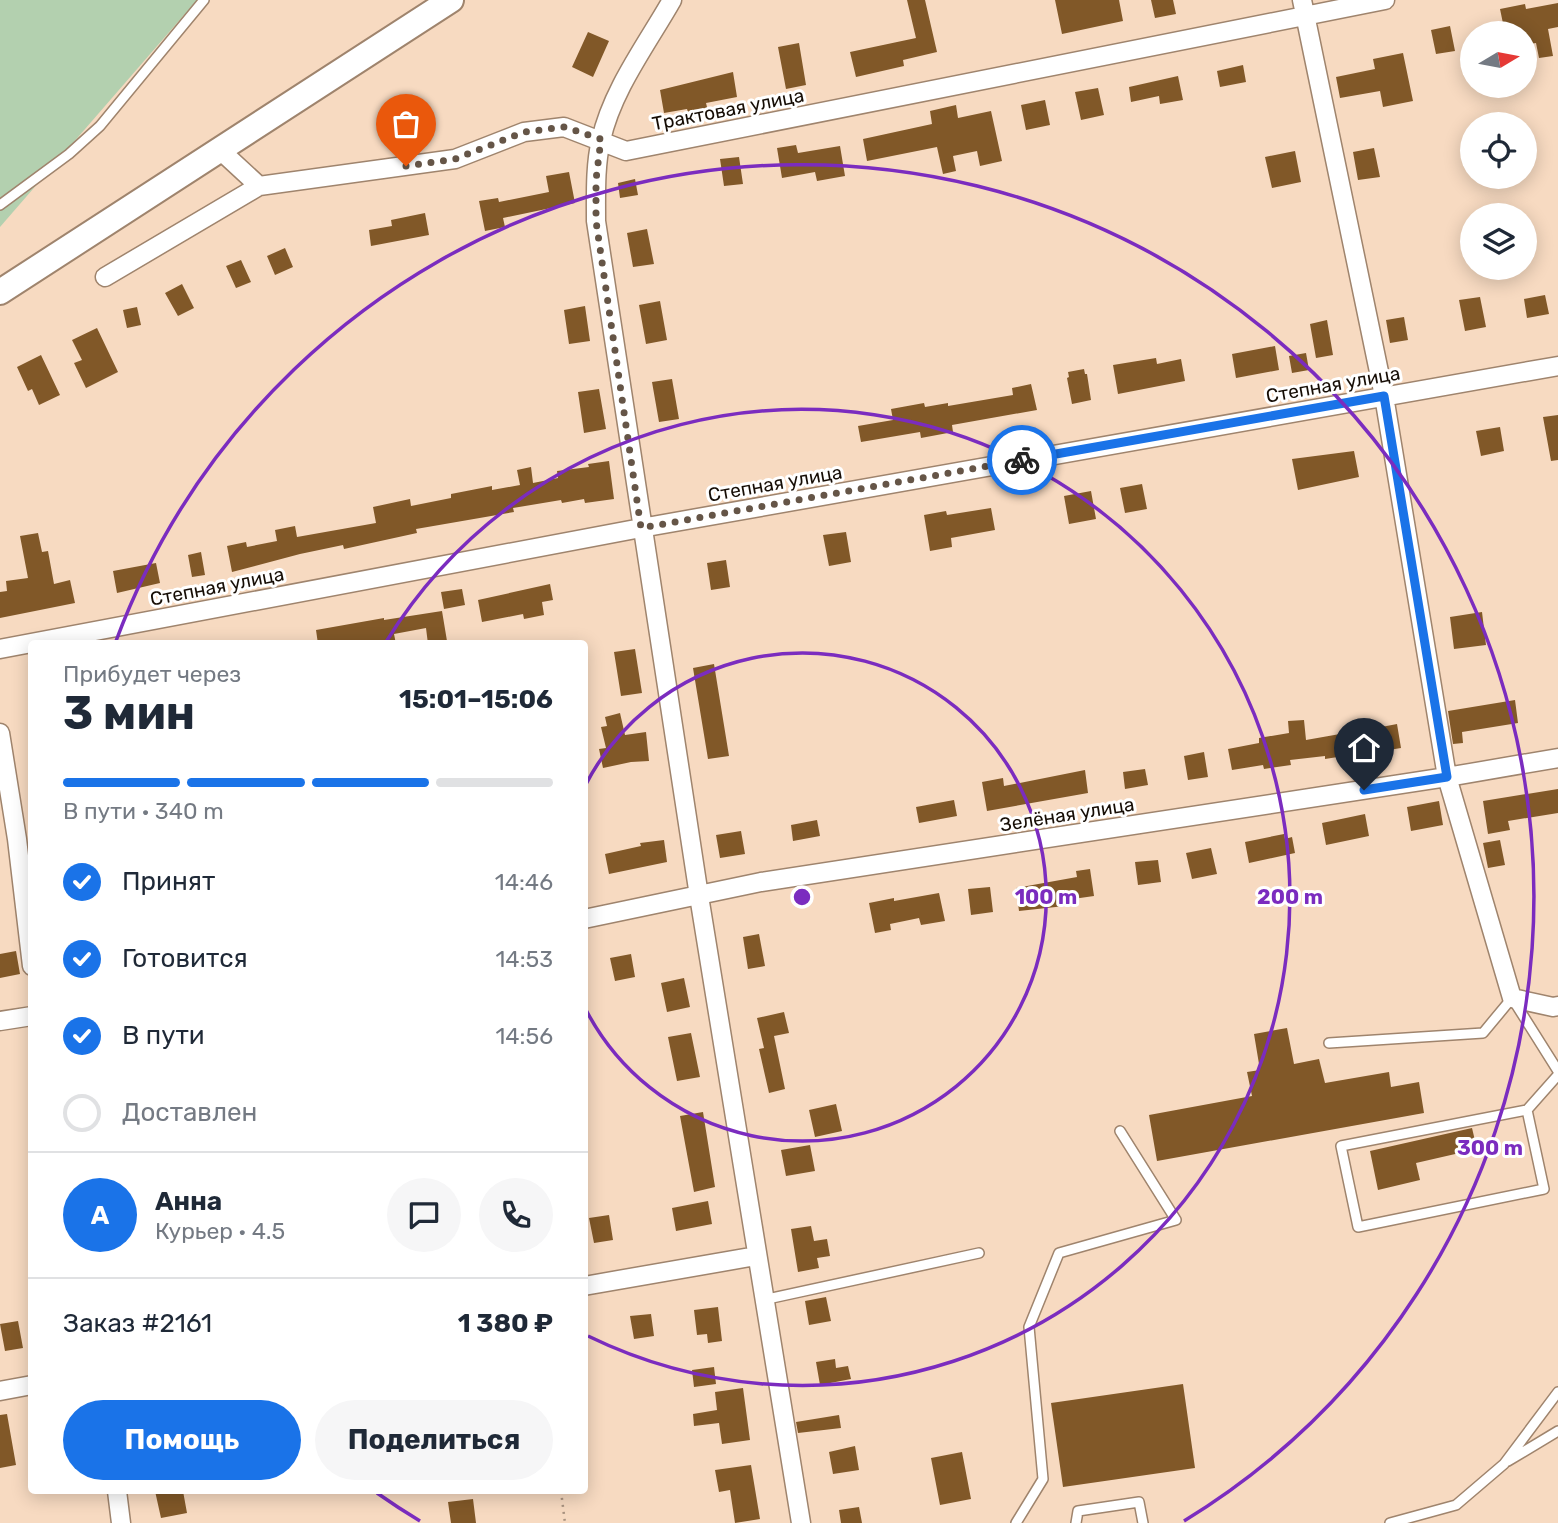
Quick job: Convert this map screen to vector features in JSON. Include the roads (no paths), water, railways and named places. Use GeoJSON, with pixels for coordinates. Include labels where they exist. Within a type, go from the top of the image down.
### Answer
{"type":"FeatureCollection","features":[{"type":"Feature","properties":{"kind":"main road"},"geometry":{"type":"LineString","coordinates":[[0,292],[451,0]]}},
{"type":"Feature","properties":{"kind":"street"},"geometry":{"type":"LineString","coordinates":[[672,0],[628,75],[613,105],[601,139],[596,180],[596,221],[641,528],[801,1523]]}},
{"type":"Feature","properties":{"kind":"street","name":"Трактовая улица"},"geometry":{"type":"LineString","coordinates":[[105,276],[259,186],[455,159],[524,132],[564,127],[601,139],[626,151],[1304,8],[1385,0]]}},
{"type":"Feature","properties":{"kind":"street"},"geometry":{"type":"LineString","coordinates":[[1304,8],[1384,396],[1447,777],[1512,998],[1558,1006]]}},
{"type":"Feature","properties":{"kind":"street"},"geometry":{"type":"LineString","coordinates":[[220,150],[259,186]]}},
{"type":"Feature","properties":{"kind":"street","name":"Степная улица"},"geometry":{"type":"LineString","coordinates":[[48,640],[641,528],[1558,366]]}},
{"type":"Feature","properties":{"kind":"street","name":"Степная улица"},"geometry":{"type":"LineString","coordinates":[[0,649],[28,644]]}},
{"type":"Feature","properties":{"kind":"street"},"geometry":{"type":"LineString","coordinates":[[0,733],[18,839],[28,930]]}},
{"type":"Feature","properties":{"kind":"street","name":"Зелёная улица"},"geometry":{"type":"LineString","coordinates":[[588,918],[761,882],[1558,758]]}},
{"type":"Feature","properties":{"kind":"street"},"geometry":{"type":"LineString","coordinates":[[0,1021],[28,1017]]}},
{"type":"Feature","properties":{"kind":"street"},"geometry":{"type":"LineString","coordinates":[[588,1285],[756,1256]]}},
{"type":"Feature","properties":{"kind":"street"},"geometry":{"type":"LineString","coordinates":[[0,1391],[28,1386]]}},
{"type":"Feature","properties":{"kind":"street"},"geometry":{"type":"LineString","coordinates":[[117,1494],[121,1523]]}},
{"type":"Feature","properties":{"kind":"lane"},"geometry":{"type":"LineString","coordinates":[[0,205],[69,154],[100,126],[204,0]]}},
{"type":"Feature","properties":{"kind":"lane"},"geometry":{"type":"LineString","coordinates":[[1329,1043],[1483,1033],[1512,998],[1558,1073],[1527,1110],[1341,1146],[1358,1227],[1544,1189],[1527,1110]]}},
{"type":"Feature","properties":{"kind":"lane"},"geometry":{"type":"LineString","coordinates":[[1016,1523],[1043,1479],[1029,1327],[1059,1253],[1176,1220],[1120,1131]]}},
{"type":"Feature","properties":{"kind":"lane"},"geometry":{"type":"LineString","coordinates":[[764,1300],[979,1254]]}},
{"type":"Feature","properties":{"kind":"lane"},"geometry":{"type":"LineString","coordinates":[[1504,1464],[1558,1392]]}},
{"type":"Feature","properties":{"kind":"lane"},"geometry":{"type":"LineString","coordinates":[[1391,1523],[1456,1505],[1504,1464],[1558,1431]]}},
{"type":"Feature","properties":{"kind":"lane"},"geometry":{"type":"LineString","coordinates":[[1076,1523],[1078,1511],[1139,1502],[1143,1523]]}}]}
